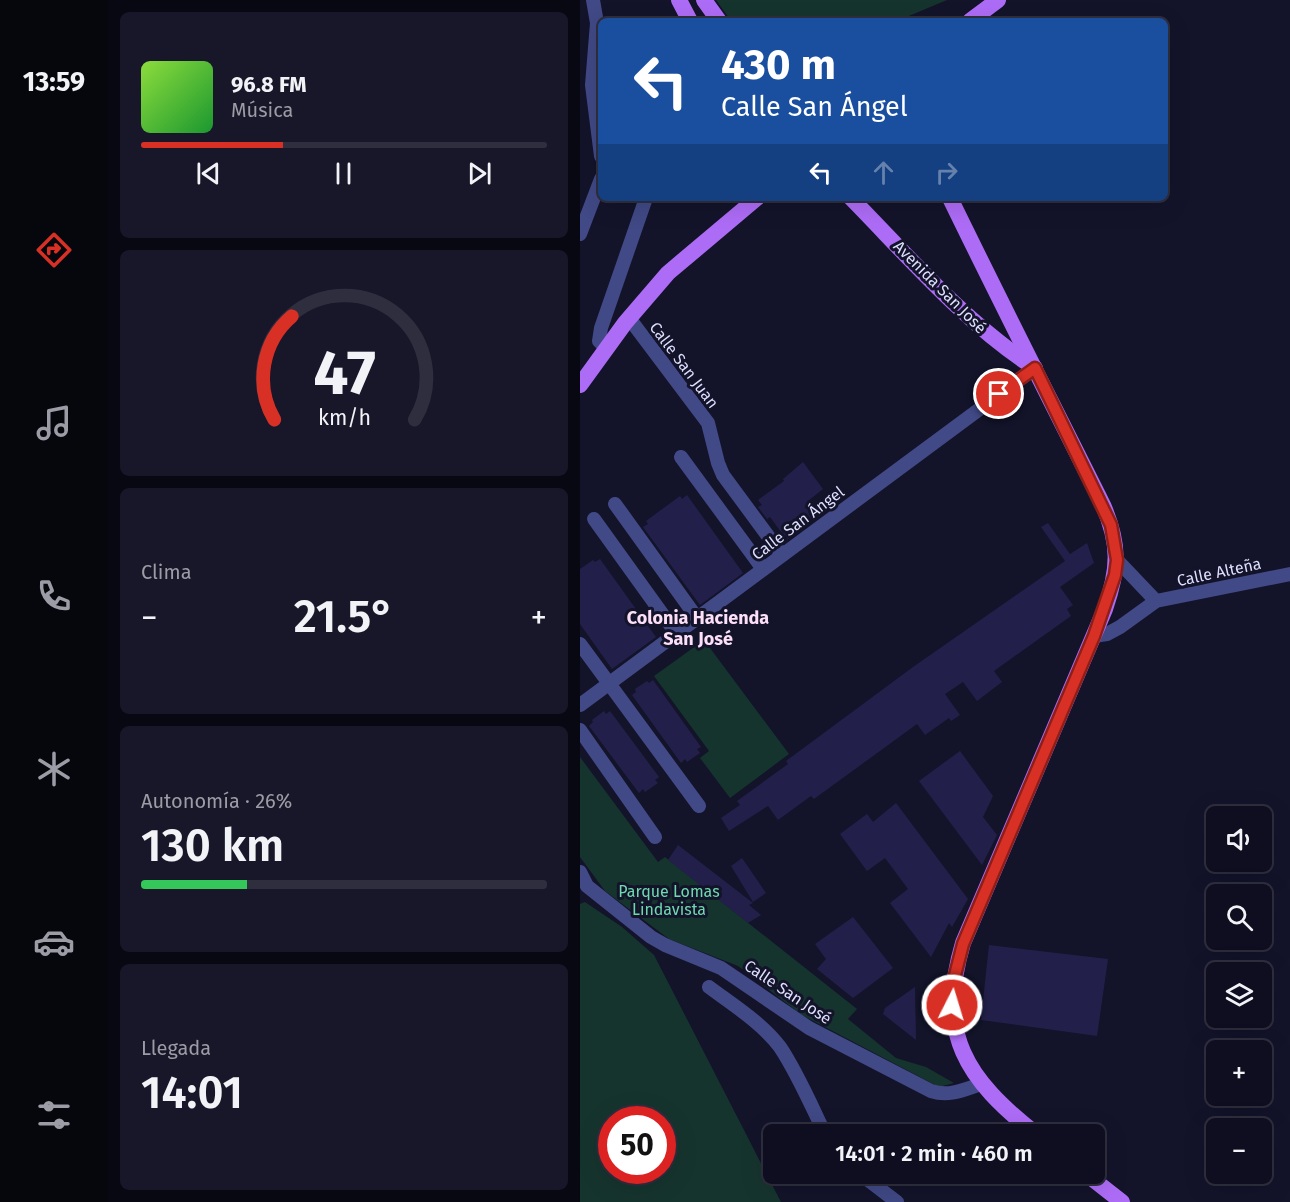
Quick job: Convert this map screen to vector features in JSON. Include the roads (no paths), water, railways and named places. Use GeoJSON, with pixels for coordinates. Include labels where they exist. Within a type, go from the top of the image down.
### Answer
{"type":"FeatureCollection","features":[{"type":"Feature","properties":{"kind":"main road"},"geometry":{"type":"LineString","coordinates":[[679,0],[688,18]]}},
{"type":"Feature","properties":{"kind":"main road"},"geometry":{"type":"LineString","coordinates":[[704,0],[717,18]]}},
{"type":"Feature","properties":{"kind":"main road"},"geometry":{"type":"LineString","coordinates":[[974,18],[998,0]]}},
{"type":"Feature","properties":{"kind":"main road"},"geometry":{"type":"LineString","coordinates":[[580,386],[629,318],[676,266],[753,201]]}},
{"type":"Feature","properties":{"kind":"main road","name":"Avenida San José"},"geometry":{"type":"LineString","coordinates":[[854,201],[970,317],[1010,352],[1035,368]]}},
{"type":"Feature","properties":{"kind":"main road","name":"Avenida San José"},"geometry":{"type":"LineString","coordinates":[[951,201],[1111,525],[1117,560],[1113,586],[1094,636],[988,884],[958,958],[953,983],[952,1005],[955,1029],[968,1064],[981,1084],[1024,1124]]}},
{"type":"Feature","properties":{"kind":"main road"},"geometry":{"type":"LineString","coordinates":[[1100,1184],[1122,1202]]}},
{"type":"Feature","properties":{"kind":"street"},"geometry":{"type":"LineString","coordinates":[[580,6],[594,4],[597,35],[592,85],[598,132]]}},
{"type":"Feature","properties":{"kind":"street"},"geometry":{"type":"LineString","coordinates":[[580,234],[598,187]]}},
{"type":"Feature","properties":{"kind":"street"},"geometry":{"type":"LineString","coordinates":[[606,348],[599,340],[601,328],[645,201]]}},
{"type":"Feature","properties":{"kind":"street","name":"Calle San Juan"},"geometry":{"type":"LineString","coordinates":[[629,318],[708,423],[723,475],[782,555]]}},
{"type":"Feature","properties":{"kind":"street","name":"Calle San Ángel"},"geometry":{"type":"LineString","coordinates":[[580,705],[1035,368]]}},
{"type":"Feature","properties":{"kind":"street"},"geometry":{"type":"LineString","coordinates":[[681,457],[763,569]]}},
{"type":"Feature","properties":{"kind":"street"},"geometry":{"type":"LineString","coordinates":[[614,504],[697,618]]}},
{"type":"Feature","properties":{"kind":"street"},"geometry":{"type":"LineString","coordinates":[[594,519],[676,633]]}},
{"type":"Feature","properties":{"kind":"street"},"geometry":{"type":"LineString","coordinates":[[1117,560],[1156,601]]}},
{"type":"Feature","properties":{"kind":"street","name":"Calle Alteña"},"geometry":{"type":"LineString","coordinates":[[1094,636],[1107,634],[1120,627],[1156,601],[1290,574]]}},
{"type":"Feature","properties":{"kind":"street"},"geometry":{"type":"LineString","coordinates":[[580,644],[699,806]]}},
{"type":"Feature","properties":{"kind":"street"},"geometry":{"type":"LineString","coordinates":[[580,705],[580,716]]}},
{"type":"Feature","properties":{"kind":"street"},"geometry":{"type":"LineString","coordinates":[[580,730],[655,837]]}},
{"type":"Feature","properties":{"kind":"street"},"geometry":{"type":"LineString","coordinates":[[580,872],[584,890]]}},
{"type":"Feature","properties":{"kind":"street","name":"Calle San José"},"geometry":{"type":"LineString","coordinates":[[584,890],[651,937],[733,974],[809,1028],[931,1091],[952,1094],[981,1084]]}},
{"type":"Feature","properties":{"kind":"street"},"geometry":{"type":"LineString","coordinates":[[709,987],[766,1032],[779,1047],[820,1124]]}},
{"type":"Feature","properties":{"kind":"street"},"geometry":{"type":"LineString","coordinates":[[873,1184],[896,1202]]}},
{"type":"Feature","properties":{"kind":"district","name":"Colonia Hacienda San José"},"geometry":{"type":"Point","coordinates":[698,628]}},
{"type":"Feature","properties":{"kind":"park label","name":"Parque Lomas Lindavista"},"geometry":{"type":"Point","coordinates":[669,900]}}]}
